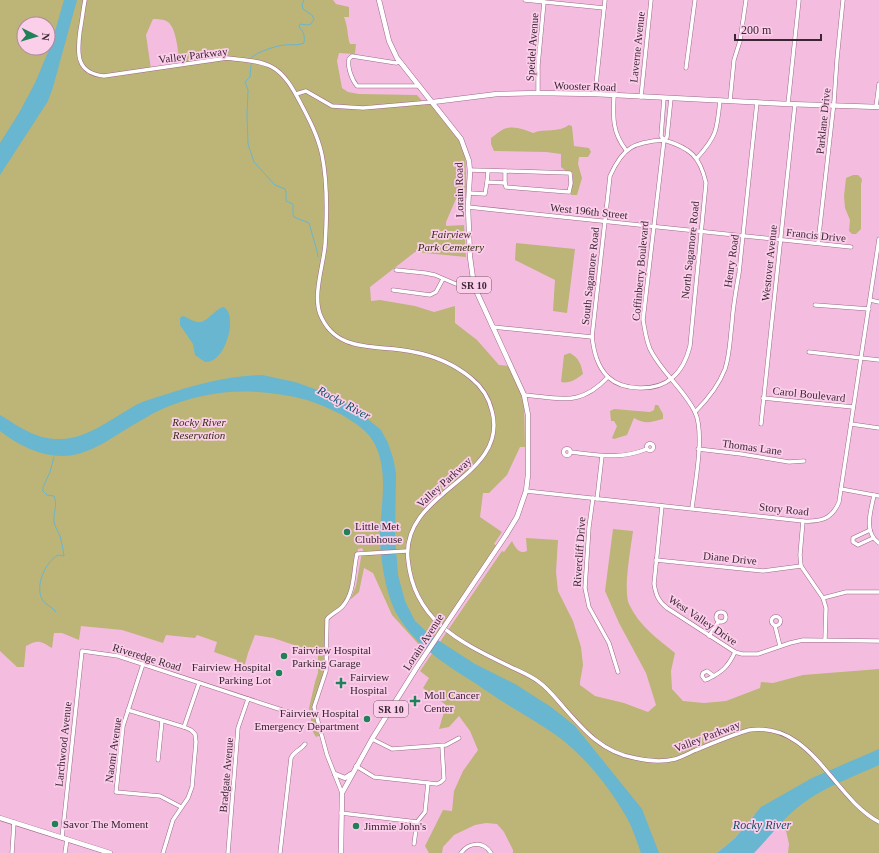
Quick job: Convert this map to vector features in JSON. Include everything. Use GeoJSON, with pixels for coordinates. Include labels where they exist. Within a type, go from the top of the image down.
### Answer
{"type":"FeatureCollection","features":[{"type":"Feature","properties":{"kind":"main road","name":"Lorain Road"},"geometry":{"type":"LineString","coordinates":[[379,0],[389,41],[399,62],[433,102],[461,139],[467,152],[470,170],[468,207],[471,266],[474,286],[524,395],[528,415],[528,475],[526,492],[517,517],[506,535]]}},
{"type":"Feature","properties":{"kind":"main road","name":"Wooster Road"},"geometry":{"type":"LineString","coordinates":[[433,102],[496,94],[538,93],[595,94],[878,107]]}},
{"type":"Feature","properties":{"kind":"main road","name":"Lorain Avenue"},"geometry":{"type":"LineString","coordinates":[[341,853],[342,793],[356,766],[417,667],[506,535]]}},
{"type":"Feature","properties":{"kind":"main road"},"geometry":{"type":"LineString","coordinates":[[335,774],[345,778],[352,774]]}},
{"type":"Feature","properties":{"kind":"main road"},"geometry":{"type":"LineString","coordinates":[[0,818],[110,853]]}},
{"type":"Feature","properties":{"kind":"street","name":"Valley Parkway"},"geometry":{"type":"LineString","coordinates":[[85,0],[78,56],[89,72],[95,75],[104,76],[227,58],[266,65],[274,68],[284,77],[296,94],[313,127],[319,145],[324,170],[326,225],[318,305],[325,323],[330,330],[346,342],[360,346],[413,351],[433,356],[449,363],[463,372],[478,385],[489,401],[493,411],[494,422],[492,438],[483,457],[477,466],[434,501],[421,515],[412,530],[407,551],[408,565],[414,586],[422,604],[438,624],[461,641],[542,684],[591,738],[610,750],[636,759],[659,761],[675,759],[749,730],[760,728],[781,733],[810,751],[845,793],[860,808],[879,822]]}},
{"type":"Feature","properties":{"kind":"street"},"geometry":{"type":"LineString","coordinates":[[525,0],[604,8]]}},
{"type":"Feature","properties":{"kind":"street"},"geometry":{"type":"LineString","coordinates":[[595,94],[605,0]]}},
{"type":"Feature","properties":{"kind":"street","name":"Laverne Avenue"},"geometry":{"type":"LineString","coordinates":[[641,97],[651,0]]}},
{"type":"Feature","properties":{"kind":"street"},"geometry":{"type":"LineString","coordinates":[[686,68],[695,0]]}},
{"type":"Feature","properties":{"kind":"street"},"geometry":{"type":"LineString","coordinates":[[730,101],[734,60],[740,41],[746,0]]}},
{"type":"Feature","properties":{"kind":"street"},"geometry":{"type":"LineString","coordinates":[[788,104],[799,0]]}},
{"type":"Feature","properties":{"kind":"street","name":"Parklane Drive"},"geometry":{"type":"LineString","coordinates":[[818,243],[834,105],[843,0]]}},
{"type":"Feature","properties":{"kind":"street","name":"Speidel Avenue"},"geometry":{"type":"LineString","coordinates":[[538,93],[538,65],[544,2]]}},
{"type":"Feature","properties":{"kind":"street"},"geometry":{"type":"LineString","coordinates":[[399,62],[396,63],[352,56],[348,63],[354,82],[357,86],[419,86]]}},
{"type":"Feature","properties":{"kind":"street"},"geometry":{"type":"LineString","coordinates":[[878,107],[879,84]]}},
{"type":"Feature","properties":{"kind":"street","name":"Wooster Road"},"geometry":{"type":"LineString","coordinates":[[296,94],[306,91],[332,106],[364,108],[433,102]]}},
{"type":"Feature","properties":{"kind":"street"},"geometry":{"type":"LineString","coordinates":[[614,95],[614,129],[619,141],[626,150]]}},
{"type":"Feature","properties":{"kind":"street","name":"Coffinberry Boulevard"},"geometry":{"type":"LineString","coordinates":[[664,98],[661,136],[664,140]]}},
{"type":"Feature","properties":{"kind":"street","name":"Coffinberry Boulevard"},"geometry":{"type":"LineString","coordinates":[[671,98],[667,137],[664,140],[653,227],[644,320],[646,336],[650,349],[695,412],[700,437],[692,508]]}},
{"type":"Feature","properties":{"kind":"street"},"geometry":{"type":"LineString","coordinates":[[697,158],[712,140],[715,132],[720,100]]}},
{"type":"Feature","properties":{"kind":"street","name":"Henry Road"},"geometry":{"type":"LineString","coordinates":[[695,412],[703,404],[718,383],[728,356],[734,300],[740,273],[757,102]]}},
{"type":"Feature","properties":{"kind":"street","name":"Westover Avenue"},"geometry":{"type":"LineString","coordinates":[[761,424],[795,104]]}},
{"type":"Feature","properties":{"kind":"street","name":"South Sagamore Road"},"geometry":{"type":"LineString","coordinates":[[608,377],[596,357],[592,337],[610,176],[615,165],[626,150],[646,141],[664,140]]}},
{"type":"Feature","properties":{"kind":"street","name":"North Sagamore Road"},"geometry":{"type":"LineString","coordinates":[[664,140],[683,146],[697,158],[706,183],[690,346],[683,364],[671,379]]}},
{"type":"Feature","properties":{"kind":"street"},"geometry":{"type":"LineString","coordinates":[[470,170],[570,173],[571,183],[569,192],[506,187],[505,184],[487,182]]}},
{"type":"Feature","properties":{"kind":"street"},"geometry":{"type":"LineString","coordinates":[[469,193],[485,194],[488,171]]}},
{"type":"Feature","properties":{"kind":"street"},"geometry":{"type":"LineString","coordinates":[[505,172],[505,184]]}},
{"type":"Feature","properties":{"kind":"street","name":"West 196th Street"},"geometry":{"type":"LineString","coordinates":[[468,207],[756,238]]}},
{"type":"Feature","properties":{"kind":"street","name":"Francis Drive"},"geometry":{"type":"LineString","coordinates":[[756,238],[852,247]]}},
{"type":"Feature","properties":{"kind":"street","name":"Story Road"},"geometry":{"type":"LineString","coordinates":[[526,492],[692,508],[803,521],[819,521],[832,514],[839,502],[879,239]]}},
{"type":"Feature","properties":{"kind":"street"},"geometry":{"type":"LineString","coordinates":[[396,270],[435,275],[456,284],[474,286]]}},
{"type":"Feature","properties":{"kind":"street"},"geometry":{"type":"LineString","coordinates":[[393,290],[430,295],[436,292],[443,279]]}},
{"type":"Feature","properties":{"kind":"street"},"geometry":{"type":"LineString","coordinates":[[870,300],[879,302]]}},
{"type":"Feature","properties":{"kind":"street"},"geometry":{"type":"LineString","coordinates":[[815,305],[869,310]]}},
{"type":"Feature","properties":{"kind":"street"},"geometry":{"type":"LineString","coordinates":[[493,326],[592,337]]}},
{"type":"Feature","properties":{"kind":"street"},"geometry":{"type":"LineString","coordinates":[[809,352],[879,360]]}},
{"type":"Feature","properties":{"kind":"street"},"geometry":{"type":"LineString","coordinates":[[524,395],[571,399],[590,393],[599,387],[608,377],[622,385],[642,388],[652,388],[671,379]]}},
{"type":"Feature","properties":{"kind":"street","name":"Carol Boulevard"},"geometry":{"type":"LineString","coordinates":[[764,398],[853,407]]}},
{"type":"Feature","properties":{"kind":"street"},"geometry":{"type":"LineString","coordinates":[[851,424],[879,428]]}},
{"type":"Feature","properties":{"kind":"street"},"geometry":{"type":"LineString","coordinates":[[570,452],[602,456],[625,456],[647,449]]}},
{"type":"Feature","properties":{"kind":"street","name":"Thomas Lane"},"geometry":{"type":"LineString","coordinates":[[698,449],[789,462],[804,461]]}},
{"type":"Feature","properties":{"kind":"street","name":"Rivercliff Drive"},"geometry":{"type":"LineString","coordinates":[[602,456],[589,527],[585,588],[589,607],[609,643],[618,672]]}},
{"type":"Feature","properties":{"kind":"street"},"geometry":{"type":"LineString","coordinates":[[841,489],[879,496]]}},
{"type":"Feature","properties":{"kind":"street"},"geometry":{"type":"LineString","coordinates":[[874,495],[870,530],[873,538],[879,543]]}},
{"type":"Feature","properties":{"kind":"street","name":"West Valley Drive"},"geometry":{"type":"LineString","coordinates":[[662,506],[654,584],[655,594],[660,602],[709,636],[735,652],[749,655],[758,654],[780,646],[804,640],[879,641]]}},
{"type":"Feature","properties":{"kind":"street"},"geometry":{"type":"LineString","coordinates":[[803,521],[800,555],[801,566],[824,598],[826,608],[825,640]]}},
{"type":"Feature","properties":{"kind":"street"},"geometry":{"type":"LineString","coordinates":[[870,530],[853,538],[853,542],[858,545],[873,538]]}},
{"type":"Feature","properties":{"kind":"street"},"geometry":{"type":"LineString","coordinates":[[342,793],[327,755],[314,707],[326,671],[326,623],[329,617],[342,607],[348,596],[352,584],[357,554],[407,551]]}},
{"type":"Feature","properties":{"kind":"street","name":"Diane Drive"},"geometry":{"type":"LineString","coordinates":[[656,560],[763,571],[801,566]]}},
{"type":"Feature","properties":{"kind":"street"},"geometry":{"type":"LineString","coordinates":[[824,598],[846,592],[879,592]]}},
{"type":"Feature","properties":{"kind":"street"},"geometry":{"type":"LineString","coordinates":[[709,636],[719,621]]}},
{"type":"Feature","properties":{"kind":"street"},"geometry":{"type":"LineString","coordinates":[[775,626],[780,646]]}},
{"type":"Feature","properties":{"kind":"street","name":"Riveredge Road"},"geometry":{"type":"LineString","coordinates":[[82,652],[118,656],[291,713],[298,713]]}},
{"type":"Feature","properties":{"kind":"street","name":"Larchwood Avenue"},"geometry":{"type":"LineString","coordinates":[[65,853],[64,838],[82,652]]}},
{"type":"Feature","properties":{"kind":"street"},"geometry":{"type":"LineString","coordinates":[[714,676],[725,670],[735,652]]}},
{"type":"Feature","properties":{"kind":"street","name":"Naomi Avenue"},"geometry":{"type":"LineString","coordinates":[[143,664],[123,726],[116,792],[160,796],[181,807]]}},
{"type":"Feature","properties":{"kind":"street"},"geometry":{"type":"LineString","coordinates":[[184,727],[199,683]]}},
{"type":"Feature","properties":{"kind":"street","name":"Bradgate Avenue"},"geometry":{"type":"LineString","coordinates":[[228,853],[238,728],[248,699]]}},
{"type":"Feature","properties":{"kind":"street"},"geometry":{"type":"LineString","coordinates":[[128,710],[184,727],[191,730],[195,734],[196,742],[192,788],[188,798],[174,820],[163,853]]}},
{"type":"Feature","properties":{"kind":"street"},"geometry":{"type":"LineString","coordinates":[[158,760],[162,721]]}},
{"type":"Feature","properties":{"kind":"street"},"geometry":{"type":"LineString","coordinates":[[372,739],[392,749],[442,746],[452,743],[459,738]]}},
{"type":"Feature","properties":{"kind":"street"},"geometry":{"type":"LineString","coordinates":[[280,853],[291,758],[293,754],[305,744]]}},
{"type":"Feature","properties":{"kind":"street"},"geometry":{"type":"LineString","coordinates":[[356,766],[374,777],[437,784],[444,779],[442,746]]}},
{"type":"Feature","properties":{"kind":"street"},"geometry":{"type":"LineString","coordinates":[[414,844],[417,822],[425,812],[428,783]]}},
{"type":"Feature","properties":{"kind":"street"},"geometry":{"type":"LineString","coordinates":[[341,813],[417,822]]}},
{"type":"Feature","properties":{"kind":"street"},"geometry":{"type":"LineString","coordinates":[[12,853],[14,822]]}},
{"type":"Feature","properties":{"kind":"street"},"geometry":{"type":"LineString","coordinates":[[461,853],[468,846],[474,844],[480,844],[486,847],[491,853]]}},
{"type":"Feature","properties":{"kind":"green space","name":"Rocky River Reservation"},"geometry":{"type":"Polygon","coordinates":[[[0,0],[333,0],[336,4],[349,7],[349,17],[344,17],[350,44],[356,44],[355,54],[339,53],[337,61],[342,88],[348,92],[359,94],[417,95],[424,103],[433,103],[465,148],[467,198],[456,199],[446,222],[446,226],[464,225],[466,257],[415,252],[370,287],[371,301],[380,300],[415,306],[434,312],[455,306],[455,323],[477,340],[499,365],[510,366],[524,398],[525,447],[520,447],[507,475],[489,493],[483,493],[480,517],[502,532],[494,544],[500,548],[420,658],[421,647],[392,615],[373,573],[364,568],[359,592],[350,600],[356,586],[362,552],[364,552],[362,548],[358,549],[353,579],[346,601],[339,611],[329,616],[325,620],[327,671],[313,707],[321,735],[316,737],[313,732],[309,708],[318,673],[318,653],[273,638],[255,635],[243,671],[237,669],[237,660],[214,652],[217,642],[197,635],[195,638],[166,635],[163,643],[122,630],[81,626],[79,640],[62,633],[54,633],[52,648],[39,642],[34,642],[26,646],[24,667],[17,667],[0,651],[0,0]],[[153,19],[146,35],[151,69],[180,64],[178,48],[171,25],[165,20],[153,19]]]}},
{"type":"Feature","properties":{"kind":"green space"},"geometry":{"type":"Polygon","coordinates":[[[569,125],[572,126],[574,146],[589,148],[591,152],[588,157],[579,157],[578,164],[582,178],[577,195],[571,195],[573,173],[566,171],[561,167],[561,154],[546,152],[494,151],[491,144],[491,138],[503,130],[511,127],[520,128],[533,133],[556,130],[569,125]]]}},
{"type":"Feature","properties":{"kind":"green space"},"geometry":{"type":"Polygon","coordinates":[[[853,175],[858,175],[862,179],[861,229],[856,234],[852,234],[849,231],[850,220],[845,208],[844,196],[846,178],[853,175]]]}},
{"type":"Feature","properties":{"kind":"green space"},"geometry":{"type":"Polygon","coordinates":[[[516,243],[575,249],[567,313],[553,311],[555,280],[515,260],[516,243]]]}},
{"type":"Feature","properties":{"kind":"green space"},"geometry":{"type":"Polygon","coordinates":[[[570,353],[576,357],[583,374],[570,382],[561,382],[564,355],[570,353]]]}},
{"type":"Feature","properties":{"kind":"green space"},"geometry":{"type":"Polygon","coordinates":[[[655,405],[658,405],[663,414],[663,419],[645,422],[634,418],[627,435],[614,439],[612,438],[617,426],[614,421],[611,421],[610,411],[614,409],[650,412],[654,410],[655,405]]]}},
{"type":"Feature","properties":{"kind":"green space"},"geometry":{"type":"Polygon","coordinates":[[[613,529],[633,531],[627,579],[627,598],[633,612],[643,625],[675,653],[671,671],[672,689],[683,701],[704,703],[726,701],[760,688],[761,682],[773,683],[803,675],[879,669],[879,853],[788,853],[789,844],[786,831],[754,815],[735,838],[717,853],[513,853],[504,832],[497,824],[486,823],[475,825],[454,835],[443,847],[442,853],[429,853],[425,846],[443,810],[452,811],[454,791],[463,771],[478,750],[470,731],[459,716],[449,727],[439,729],[446,705],[423,688],[429,678],[420,671],[502,551],[504,552],[512,541],[518,550],[524,552],[527,551],[526,538],[558,540],[556,572],[558,591],[573,621],[581,647],[583,665],[580,685],[595,696],[624,703],[648,712],[656,705],[646,673],[619,623],[605,591],[613,529]]]}},
{"type":"Feature","properties":{"kind":"water"},"geometry":{"type":"Polygon","coordinates":[[[64,0],[77,0],[48,101],[0,175],[0,143],[19,113],[35,83],[46,56],[56,56],[56,28],[64,0]]]}},
{"type":"Feature","properties":{"kind":"water"},"geometry":{"type":"Polygon","coordinates":[[[223,307],[228,311],[230,318],[228,338],[219,355],[212,360],[205,362],[195,355],[193,344],[180,325],[180,318],[183,316],[194,321],[202,322],[223,307]]]}},
{"type":"Feature","properties":{"kind":"water","name":"Rocky River"},"geometry":{"type":"Polygon","coordinates":[[[262,375],[295,382],[323,392],[324,386],[326,386],[330,394],[352,406],[381,430],[388,443],[396,473],[395,536],[398,575],[405,601],[415,621],[430,635],[475,664],[515,684],[551,707],[575,726],[642,809],[659,853],[641,853],[627,818],[620,806],[603,782],[573,749],[546,728],[443,662],[423,646],[405,627],[390,599],[383,568],[380,539],[383,487],[381,461],[377,449],[368,434],[350,420],[307,400],[270,393],[233,392],[197,397],[178,403],[148,416],[104,443],[78,454],[68,456],[57,456],[37,452],[18,443],[0,431],[0,415],[36,435],[52,439],[71,438],[101,426],[147,400],[212,381],[262,375]]]}},
{"type":"Feature","properties":{"kind":"water","name":"Rocky River"},"geometry":{"type":"Polygon","coordinates":[[[879,749],[879,765],[820,792],[802,804],[789,815],[754,853],[717,853],[735,838],[761,807],[812,778],[879,749]]]}},
{"type":"Feature","properties":{"kind":"waterway"},"geometry":{"type":"LineString","coordinates":[[252,57],[263,51],[278,46],[304,43],[304,34],[299,27],[300,24],[311,24],[314,19],[312,15],[303,9],[302,5],[304,0]]}},
{"type":"Feature","properties":{"kind":"waterway"},"geometry":{"type":"LineString","coordinates":[[251,65],[250,77],[245,82],[248,90],[248,144],[254,162],[275,185],[285,189],[286,201],[293,204],[294,217],[309,223],[318,257]]}},
{"type":"Feature","properties":{"kind":"waterway"},"geometry":{"type":"LineString","coordinates":[[54,457],[50,472],[43,487],[43,491],[47,495],[54,496],[55,499],[54,522],[60,536],[64,556],[58,555],[53,558],[45,569],[42,575],[40,594],[43,601],[56,612]]}},
{"type":"Feature","properties":{"kind":"place","name":"Little Met Clubhouse"},"geometry":{"type":"Point","coordinates":[347,532]}},
{"type":"Feature","properties":{"kind":"place","name":"Fairview Hospital Parking Garage"},"geometry":{"type":"Point","coordinates":[284,656]}},
{"type":"Feature","properties":{"kind":"place","name":"Fairview Hospital Parking Lot"},"geometry":{"type":"Point","coordinates":[279,673]}},
{"type":"Feature","properties":{"kind":"place","name":"Fairview Hospital"},"geometry":{"type":"Point","coordinates":[341,683]}},
{"type":"Feature","properties":{"kind":"place","name":"Moll Cancer Center"},"geometry":{"type":"Point","coordinates":[415,701]}},
{"type":"Feature","properties":{"kind":"place","name":"Fairview Hospital Emergency Department"},"geometry":{"type":"Point","coordinates":[367,719]}},
{"type":"Feature","properties":{"kind":"place","name":"Savor The Moment"},"geometry":{"type":"Point","coordinates":[55,824]}},
{"type":"Feature","properties":{"kind":"place","name":"Jimmie John's"},"geometry":{"type":"Point","coordinates":[356,826]}},
{"type":"Feature","properties":{"kind":"park label","name":"Fairview Park Cemetery"},"geometry":{"type":"Point","coordinates":[451,240]}}]}
